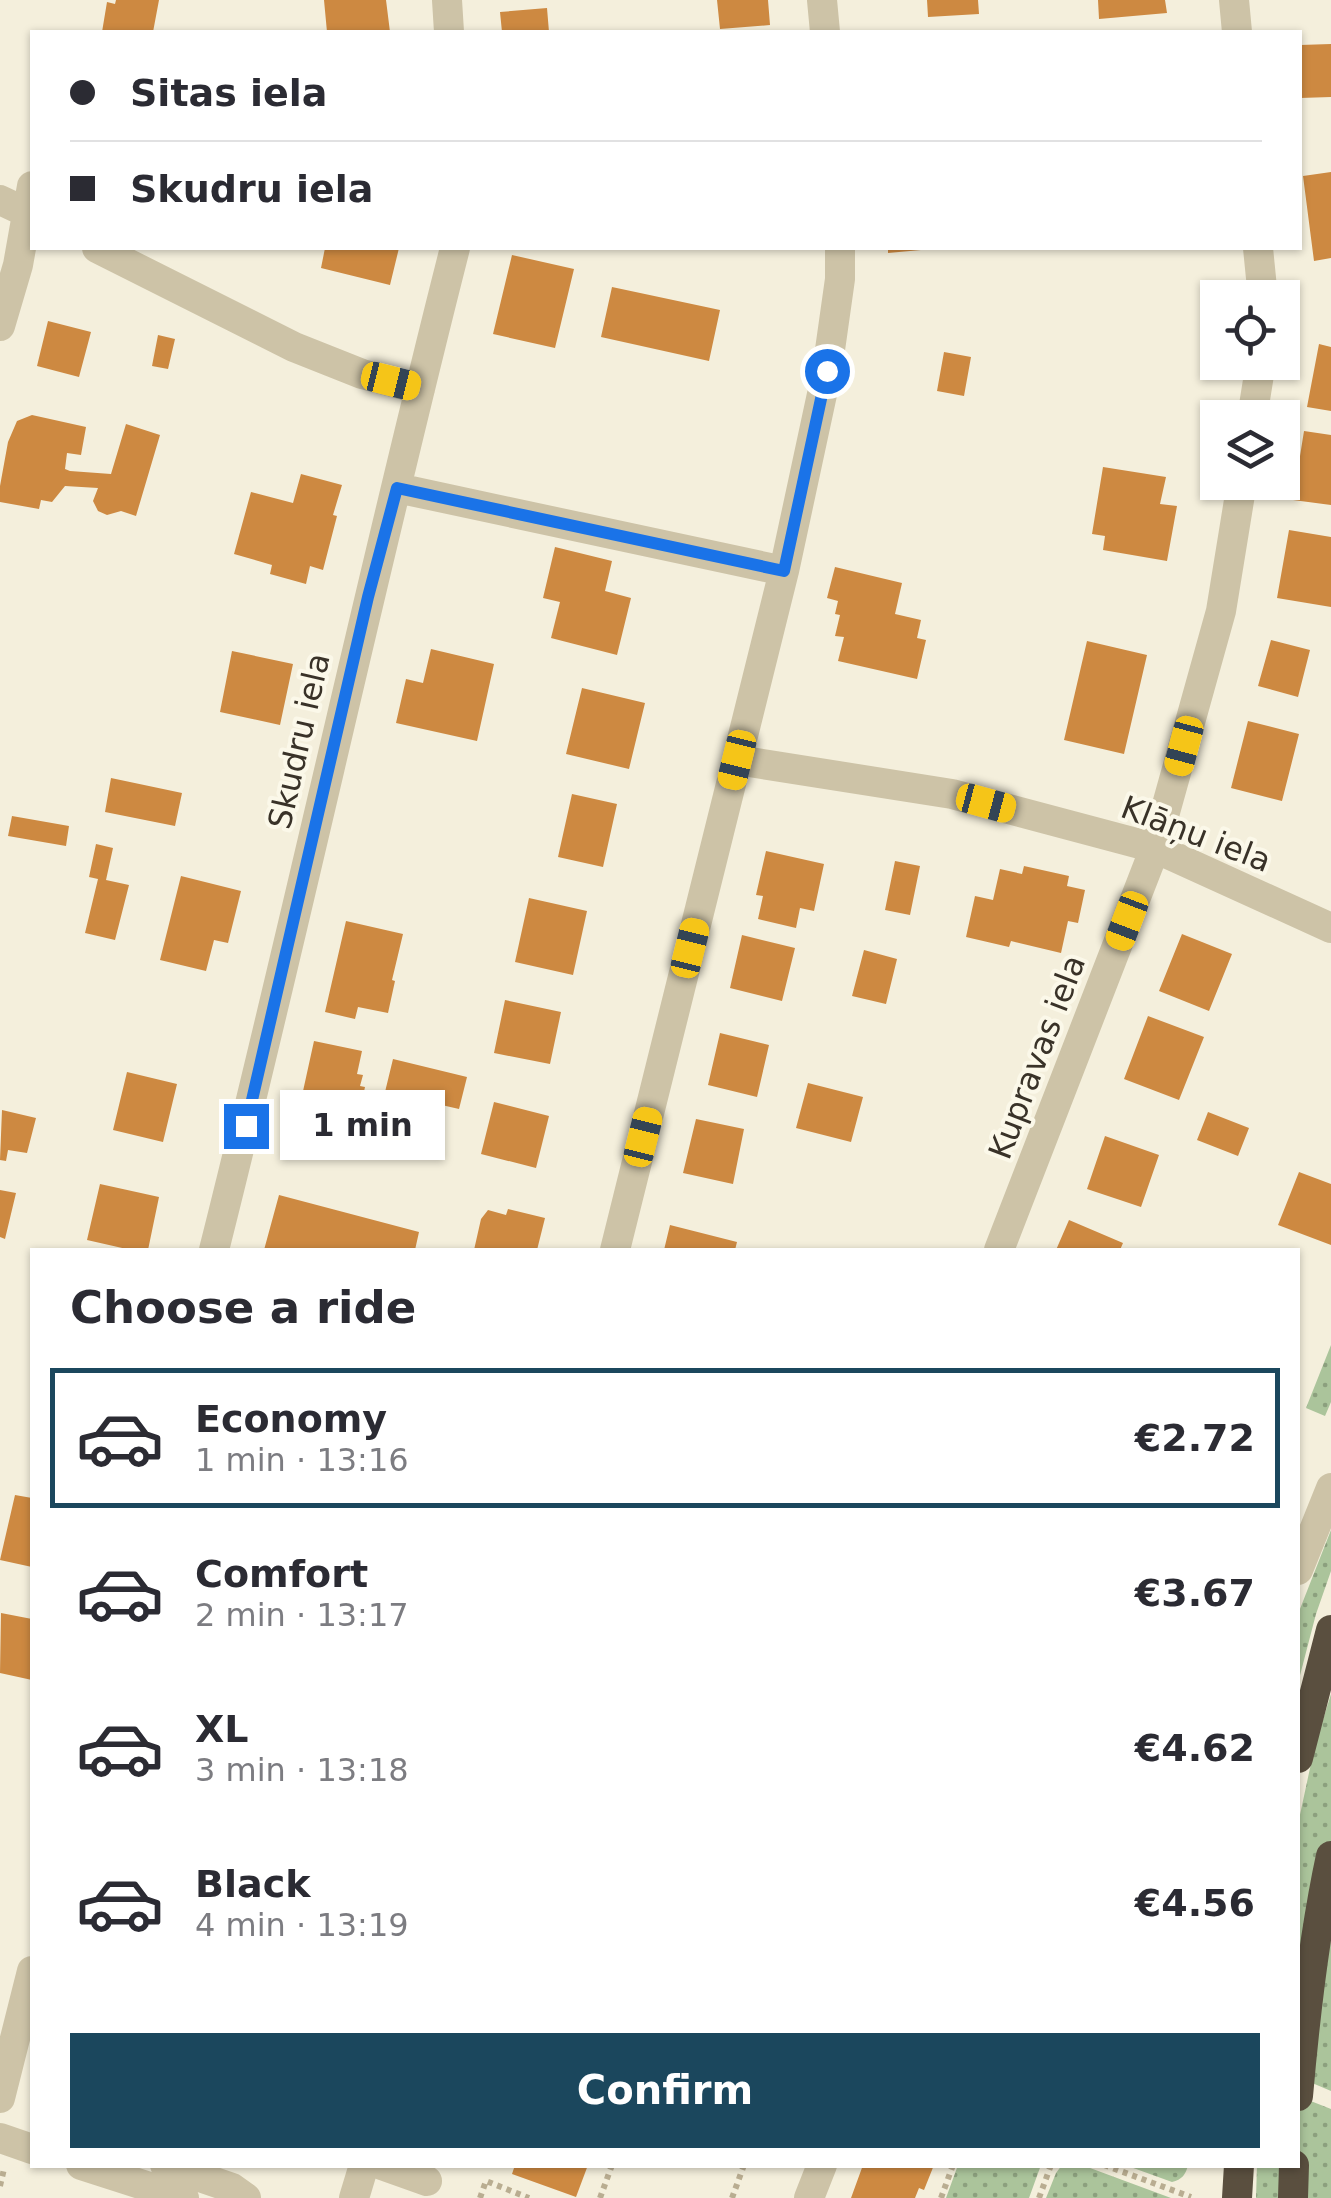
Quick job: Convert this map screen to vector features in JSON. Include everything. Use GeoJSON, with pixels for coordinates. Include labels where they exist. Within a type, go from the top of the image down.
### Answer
{"type":"FeatureCollection","features":[{"type":"Feature","properties":{"kind":"highway"},"geometry":{"type":"LineString","coordinates":[[1300,1750],[1331,1630]]}},
{"type":"Feature","properties":{"kind":"highway"},"geometry":{"type":"LineString","coordinates":[[1300,2073],[1314,1951],[1331,1856]]}},
{"type":"Feature","properties":{"kind":"highway"},"geometry":{"type":"LineString","coordinates":[[1237,2198],[1238,2168]]}},
{"type":"Feature","properties":{"kind":"highway"},"geometry":{"type":"LineString","coordinates":[[1292,2198],[1294,2168]]}},
{"type":"Feature","properties":{"kind":"street"},"geometry":{"type":"LineString","coordinates":[[447,0],[449,30]]}},
{"type":"Feature","properties":{"kind":"street"},"geometry":{"type":"LineString","coordinates":[[822,0],[825,30]]}},
{"type":"Feature","properties":{"kind":"street"},"geometry":{"type":"LineString","coordinates":[[1234,0],[1237,30]]}},
{"type":"Feature","properties":{"kind":"street"},"geometry":{"type":"LineString","coordinates":[[0,326],[18,265],[23,203]]}},
{"type":"Feature","properties":{"kind":"street"},"geometry":{"type":"LineString","coordinates":[[101,250],[294,347],[362,374],[420,388]]}},
{"type":"Feature","properties":{"kind":"street","name":"Skudru iela"},"geometry":{"type":"LineString","coordinates":[[214,1248],[454,250]]}},
{"type":"Feature","properties":{"kind":"street"},"geometry":{"type":"LineString","coordinates":[[615,1248],[784,571],[827,371],[840,279],[840,250]]}},
{"type":"Feature","properties":{"kind":"street"},"geometry":{"type":"LineString","coordinates":[[1258,250],[1261,280]]}},
{"type":"Feature","properties":{"kind":"street"},"geometry":{"type":"LineString","coordinates":[[397,488],[784,571]]}},
{"type":"Feature","properties":{"kind":"street","name":"Kupravas iela"},"geometry":{"type":"LineString","coordinates":[[1001,1248],[1156,848],[1221,611],[1239,500]]}},
{"type":"Feature","properties":{"kind":"street","name":"Klāņu iela"},"geometry":{"type":"LineString","coordinates":[[737,760],[952,794],[1156,848],[1331,928]]}},
{"type":"Feature","properties":{"kind":"street"},"geometry":{"type":"LineString","coordinates":[[1300,1565],[1331,1488]]}},
{"type":"Feature","properties":{"kind":"street"},"geometry":{"type":"LineString","coordinates":[[0,2098],[22,2054],[30,1988]]}},
{"type":"Feature","properties":{"kind":"street"},"geometry":{"type":"LineString","coordinates":[[0,2138],[30,2147]]}},
{"type":"Feature","properties":{"kind":"street"},"geometry":{"type":"LineString","coordinates":[[101,2168],[184,2198]]}},
{"type":"Feature","properties":{"kind":"street"},"geometry":{"type":"LineString","coordinates":[[354,2198],[363,2168]]}},
{"type":"Feature","properties":{"kind":"street"},"geometry":{"type":"LineString","coordinates":[[390,2168],[427,2182]]}},
{"type":"Feature","properties":{"kind":"street"},"geometry":{"type":"LineString","coordinates":[[810,2198],[821,2168]]}},
{"type":"Feature","properties":{"kind":"street"},"geometry":{"type":"LineString","coordinates":[[150,2183],[232,2188],[246,2198]]}},
{"type":"Feature","properties":{"kind":"path"},"geometry":{"type":"LineString","coordinates":[[600,2198],[611,2168]]}},
{"type":"Feature","properties":{"kind":"path"},"geometry":{"type":"LineString","coordinates":[[732,2198],[743,2168]]}},
{"type":"Feature","properties":{"kind":"path"},"geometry":{"type":"LineString","coordinates":[[941,2198],[953,2168]]}},
{"type":"Feature","properties":{"kind":"path"},"geometry":{"type":"LineString","coordinates":[[1039,2198],[1049,2168]]}},
{"type":"Feature","properties":{"kind":"path"},"geometry":{"type":"LineString","coordinates":[[1112,2168],[1190,2198]]}},
{"type":"Feature","properties":{"kind":"path"},"geometry":{"type":"LineString","coordinates":[[480,2198],[486,2181],[529,2198]]}},
{"type":"Feature","properties":{"kind":"green space"},"geometry":{"type":"Polygon","coordinates":[[[1331,1345],[1331,1402],[1325,1416],[1306,1408],[1331,1345]]]}},
{"type":"Feature","properties":{"kind":"green space"},"geometry":{"type":"Polygon","coordinates":[[[1331,1530],[1331,1571],[1300,1675],[1300,1609],[1331,1530]]]}},
{"type":"Feature","properties":{"kind":"green space"},"geometry":{"type":"Polygon","coordinates":[[[1331,1694],[1331,2091],[1300,2078],[1300,1815],[1331,1694]]]}},
{"type":"Feature","properties":{"kind":"green space"},"geometry":{"type":"Polygon","coordinates":[[[1300,2097],[1331,2109],[1331,2198],[1256,2198],[1257,2168],[1300,2168],[1300,2097]]]}},
{"type":"Feature","properties":{"kind":"green space"},"geometry":{"type":"Polygon","coordinates":[[[957,2168],[1040,2168],[1029,2198],[946,2198],[957,2168]]]}},
{"type":"Feature","properties":{"kind":"green space"},"geometry":{"type":"Polygon","coordinates":[[[1060,2168],[1090,2168],[1171,2198],[1046,2198],[1060,2168]]]}},
{"type":"Feature","properties":{"kind":"green space"},"geometry":{"type":"Polygon","coordinates":[[[1133,2168],[1187,2168],[1183,2176],[1172,2182],[1133,2168]]]}},
{"type":"Feature","properties":{"kind":"building"},"geometry":{"type":"Polygon","coordinates":[[[116,0],[159,0],[153,30],[102,30],[107,2],[115,4],[116,0]]]}},
{"type":"Feature","properties":{"kind":"building"},"geometry":{"type":"Polygon","coordinates":[[[324,0],[386,0],[390,30],[327,30],[324,0]]]}},
{"type":"Feature","properties":{"kind":"building"},"geometry":{"type":"Polygon","coordinates":[[[717,0],[768,0],[770,25],[720,29],[717,0]]]}},
{"type":"Feature","properties":{"kind":"building"},"geometry":{"type":"Polygon","coordinates":[[[927,0],[978,0],[979,14],[928,17],[927,0]]]}},
{"type":"Feature","properties":{"kind":"building"},"geometry":{"type":"Polygon","coordinates":[[[1098,0],[1165,0],[1167,13],[1099,19],[1098,0]]]}},
{"type":"Feature","properties":{"kind":"building"},"geometry":{"type":"Polygon","coordinates":[[[547,8],[549,30],[502,30],[500,12],[547,8]]]}},
{"type":"Feature","properties":{"kind":"building"},"geometry":{"type":"Polygon","coordinates":[[[1331,44],[1331,97],[1302,98],[1302,45],[1331,44]]]}},
{"type":"Feature","properties":{"kind":"building"},"geometry":{"type":"Polygon","coordinates":[[[1331,172],[1331,258],[1314,261],[1303,176],[1331,172]]]}},
{"type":"Feature","properties":{"kind":"building"},"geometry":{"type":"Polygon","coordinates":[[[325,250],[399,250],[390,285],[321,268],[325,250]]]}},
{"type":"Feature","properties":{"kind":"building"},"geometry":{"type":"Polygon","coordinates":[[[512,255],[574,269],[555,348],[493,334],[512,255]]]}},
{"type":"Feature","properties":{"kind":"building"},"geometry":{"type":"Polygon","coordinates":[[[612,287],[720,310],[709,361],[601,337],[612,287]]]}},
{"type":"Feature","properties":{"kind":"building"},"geometry":{"type":"Polygon","coordinates":[[[48,321],[91,332],[79,377],[37,366],[48,321]]]}},
{"type":"Feature","properties":{"kind":"building"},"geometry":{"type":"Polygon","coordinates":[[[158,335],[175,339],[168,369],[152,366],[158,335]]]}},
{"type":"Feature","properties":{"kind":"building"},"geometry":{"type":"Polygon","coordinates":[[[1319,344],[1331,347],[1331,411],[1307,407],[1319,344]]]}},
{"type":"Feature","properties":{"kind":"building"},"geometry":{"type":"Polygon","coordinates":[[[944,352],[971,357],[964,396],[937,391],[944,352]]]}},
{"type":"Feature","properties":{"kind":"building"},"geometry":{"type":"Polygon","coordinates":[[[32,415],[86,427],[81,455],[67,453],[65,469],[70,471],[111,474],[126,424],[160,435],[136,516],[121,511],[107,515],[98,511],[93,501],[98,488],[65,486],[52,502],[41,500],[39,509],[0,502],[8,442],[17,421],[32,415]]]}},
{"type":"Feature","properties":{"kind":"building"},"geometry":{"type":"Polygon","coordinates":[[[1304,431],[1331,435],[1331,505],[1293,500],[1300,500],[1304,431]]]}},
{"type":"Feature","properties":{"kind":"building"},"geometry":{"type":"Polygon","coordinates":[[[1103,467],[1166,477],[1160,504],[1177,506],[1167,561],[1103,550],[1105,536],[1092,534],[1103,467]]]}},
{"type":"Feature","properties":{"kind":"building"},"geometry":{"type":"Polygon","coordinates":[[[301,474],[342,485],[323,570],[310,566],[306,584],[270,574],[272,565],[234,554],[251,492],[293,503],[301,474]]]}},
{"type":"Feature","properties":{"kind":"building"},"geometry":{"type":"Polygon","coordinates":[[[1289,530],[1331,537],[1331,607],[1277,598],[1289,530]]]}},
{"type":"Feature","properties":{"kind":"building"},"geometry":{"type":"Polygon","coordinates":[[[555,547],[612,561],[605,591],[631,598],[617,655],[551,638],[560,602],[543,598],[555,547]]]}},
{"type":"Feature","properties":{"kind":"building"},"geometry":{"type":"Polygon","coordinates":[[[835,567],[902,583],[895,614],[921,620],[917,638],[926,640],[917,679],[838,661],[844,637],[835,636],[840,615],[835,614],[838,601],[827,598],[835,567]]]}},
{"type":"Feature","properties":{"kind":"building"},"geometry":{"type":"Polygon","coordinates":[[[1271,640],[1310,650],[1298,697],[1258,686],[1271,640]]]}},
{"type":"Feature","properties":{"kind":"building"},"geometry":{"type":"Polygon","coordinates":[[[1087,641],[1147,655],[1124,754],[1064,740],[1087,641]]]}},
{"type":"Feature","properties":{"kind":"building"},"geometry":{"type":"Polygon","coordinates":[[[431,649],[494,664],[477,741],[396,723],[406,679],[423,683],[431,649]]]}},
{"type":"Feature","properties":{"kind":"building"},"geometry":{"type":"Polygon","coordinates":[[[232,651],[293,664],[280,725],[220,712],[232,651]]]}},
{"type":"Feature","properties":{"kind":"building"},"geometry":{"type":"Polygon","coordinates":[[[582,688],[645,703],[629,769],[566,754],[582,688]]]}},
{"type":"Feature","properties":{"kind":"building"},"geometry":{"type":"Polygon","coordinates":[[[1248,721],[1299,734],[1282,801],[1231,788],[1248,721]]]}},
{"type":"Feature","properties":{"kind":"building"},"geometry":{"type":"Polygon","coordinates":[[[111,778],[182,793],[175,826],[105,812],[111,778]]]}},
{"type":"Feature","properties":{"kind":"building"},"geometry":{"type":"Polygon","coordinates":[[[572,794],[617,804],[603,867],[558,857],[572,794]]]}},
{"type":"Feature","properties":{"kind":"building"},"geometry":{"type":"Polygon","coordinates":[[[12,816],[69,826],[66,846],[8,836],[12,816]]]}},
{"type":"Feature","properties":{"kind":"building"},"geometry":{"type":"Polygon","coordinates":[[[96,844],[113,848],[106,880],[129,885],[115,940],[85,933],[98,879],[89,877],[96,844]]]}},
{"type":"Feature","properties":{"kind":"building"},"geometry":{"type":"Polygon","coordinates":[[[766,851],[824,864],[814,911],[800,908],[796,928],[758,919],[763,896],[756,895],[766,851]]]}},
{"type":"Feature","properties":{"kind":"building"},"geometry":{"type":"Polygon","coordinates":[[[895,861],[920,866],[910,915],[885,910],[895,861]]]}},
{"type":"Feature","properties":{"kind":"building"},"geometry":{"type":"Polygon","coordinates":[[[1024,866],[1069,876],[1067,886],[1085,890],[1078,923],[1068,921],[1061,953],[1011,941],[1009,947],[966,937],[975,896],[993,900],[1000,869],[1022,874],[1024,866]]]}},
{"type":"Feature","properties":{"kind":"building"},"geometry":{"type":"Polygon","coordinates":[[[181,876],[241,891],[228,943],[214,940],[206,971],[160,960],[181,876]]]}},
{"type":"Feature","properties":{"kind":"building"},"geometry":{"type":"Polygon","coordinates":[[[529,898],[587,911],[573,975],[515,962],[529,898]]]}},
{"type":"Feature","properties":{"kind":"building"},"geometry":{"type":"Polygon","coordinates":[[[346,921],[403,934],[388,1013],[358,1007],[355,1019],[325,1012],[346,921]]]}},
{"type":"Feature","properties":{"kind":"building"},"geometry":{"type":"Polygon","coordinates":[[[1182,934],[1232,954],[1209,1011],[1159,991],[1182,934]]]}},
{"type":"Feature","properties":{"kind":"building"},"geometry":{"type":"Polygon","coordinates":[[[742,935],[795,948],[782,1001],[730,988],[742,935]]]}},
{"type":"Feature","properties":{"kind":"building"},"geometry":{"type":"Polygon","coordinates":[[[864,950],[897,959],[886,1004],[852,996],[864,950]]]}},
{"type":"Feature","properties":{"kind":"building"},"geometry":{"type":"Polygon","coordinates":[[[505,1000],[561,1012],[550,1064],[494,1053],[505,1000]]]}},
{"type":"Feature","properties":{"kind":"building"},"geometry":{"type":"Polygon","coordinates":[[[1148,1016],[1204,1037],[1179,1100],[1124,1079],[1148,1016]]]}},
{"type":"Feature","properties":{"kind":"building"},"geometry":{"type":"Polygon","coordinates":[[[720,1033],[769,1045],[757,1097],[708,1085],[720,1033]]]}},
{"type":"Feature","properties":{"kind":"building"},"geometry":{"type":"Polygon","coordinates":[[[314,1041],[362,1051],[357,1074],[363,1075],[360,1086],[365,1087],[360,1110],[370,1112],[365,1133],[361,1132],[360,1137],[296,1123],[314,1041]]]}},
{"type":"Feature","properties":{"kind":"building"},"geometry":{"type":"Polygon","coordinates":[[[393,1059],[467,1077],[459,1109],[385,1092],[393,1059]]]}},
{"type":"Feature","properties":{"kind":"building"},"geometry":{"type":"Polygon","coordinates":[[[127,1072],[177,1084],[163,1142],[113,1130],[127,1072]]]}},
{"type":"Feature","properties":{"kind":"building"},"geometry":{"type":"Polygon","coordinates":[[[808,1083],[863,1097],[851,1142],[796,1128],[808,1083]]]}},
{"type":"Feature","properties":{"kind":"building"},"geometry":{"type":"Polygon","coordinates":[[[494,1102],[549,1116],[536,1168],[481,1154],[494,1102]]]}},
{"type":"Feature","properties":{"kind":"building"},"geometry":{"type":"Polygon","coordinates":[[[2,1110],[36,1118],[27,1153],[8,1150],[6,1161],[0,1160],[2,1110]]]}},
{"type":"Feature","properties":{"kind":"building"},"geometry":{"type":"Polygon","coordinates":[[[1208,1112],[1249,1128],[1238,1156],[1197,1140],[1208,1112]]]}},
{"type":"Feature","properties":{"kind":"building"},"geometry":{"type":"Polygon","coordinates":[[[696,1119],[744,1129],[733,1184],[683,1173],[696,1119]]]}},
{"type":"Feature","properties":{"kind":"building"},"geometry":{"type":"Polygon","coordinates":[[[1105,1136],[1159,1155],[1141,1207],[1087,1189],[1105,1136]]]}},
{"type":"Feature","properties":{"kind":"building"},"geometry":{"type":"Polygon","coordinates":[[[1299,1172],[1331,1184],[1331,1245],[1278,1225],[1299,1172]]]}},
{"type":"Feature","properties":{"kind":"building"},"geometry":{"type":"Polygon","coordinates":[[[100,1184],[159,1197],[148,1248],[122,1248],[87,1240],[100,1184]]]}},
{"type":"Feature","properties":{"kind":"building"},"geometry":{"type":"Polygon","coordinates":[[[0,1190],[16,1193],[5,1239],[0,1237],[0,1190]]]}},
{"type":"Feature","properties":{"kind":"building"},"geometry":{"type":"Polygon","coordinates":[[[279,1195],[419,1232],[415,1248],[265,1248],[279,1195]]]}},
{"type":"Feature","properties":{"kind":"building"},"geometry":{"type":"Polygon","coordinates":[[[508,1209],[545,1218],[538,1248],[474,1248],[481,1219],[488,1210],[506,1215],[508,1209]]]}},
{"type":"Feature","properties":{"kind":"building"},"geometry":{"type":"Polygon","coordinates":[[[1069,1220],[1123,1243],[1121,1248],[1057,1248],[1069,1220]]]}},
{"type":"Feature","properties":{"kind":"building"},"geometry":{"type":"Polygon","coordinates":[[[670,1225],[737,1242],[736,1248],[664,1248],[670,1225]]]}},
{"type":"Feature","properties":{"kind":"building"},"geometry":{"type":"Polygon","coordinates":[[[15,1495],[30,1498],[30,1567],[0,1560],[15,1495]]]}},
{"type":"Feature","properties":{"kind":"building"},"geometry":{"type":"Polygon","coordinates":[[[1,1613],[30,1619],[30,1680],[0,1673],[1,1613]]]}},
{"type":"Feature","properties":{"kind":"building"},"geometry":{"type":"Polygon","coordinates":[[[514,2168],[587,2168],[576,2197],[512,2174],[514,2168]]]}},
{"type":"Feature","properties":{"kind":"building"},"geometry":{"type":"Polygon","coordinates":[[[862,2168],[933,2168],[924,2190],[919,2188],[915,2198],[851,2198],[862,2168]]]}},
{"type":"Feature","properties":{"kind":"route"},"geometry":{"type":"LineString","coordinates":[[246,1126],[368,597],[397,488],[784,571],[827,371]]}}]}
